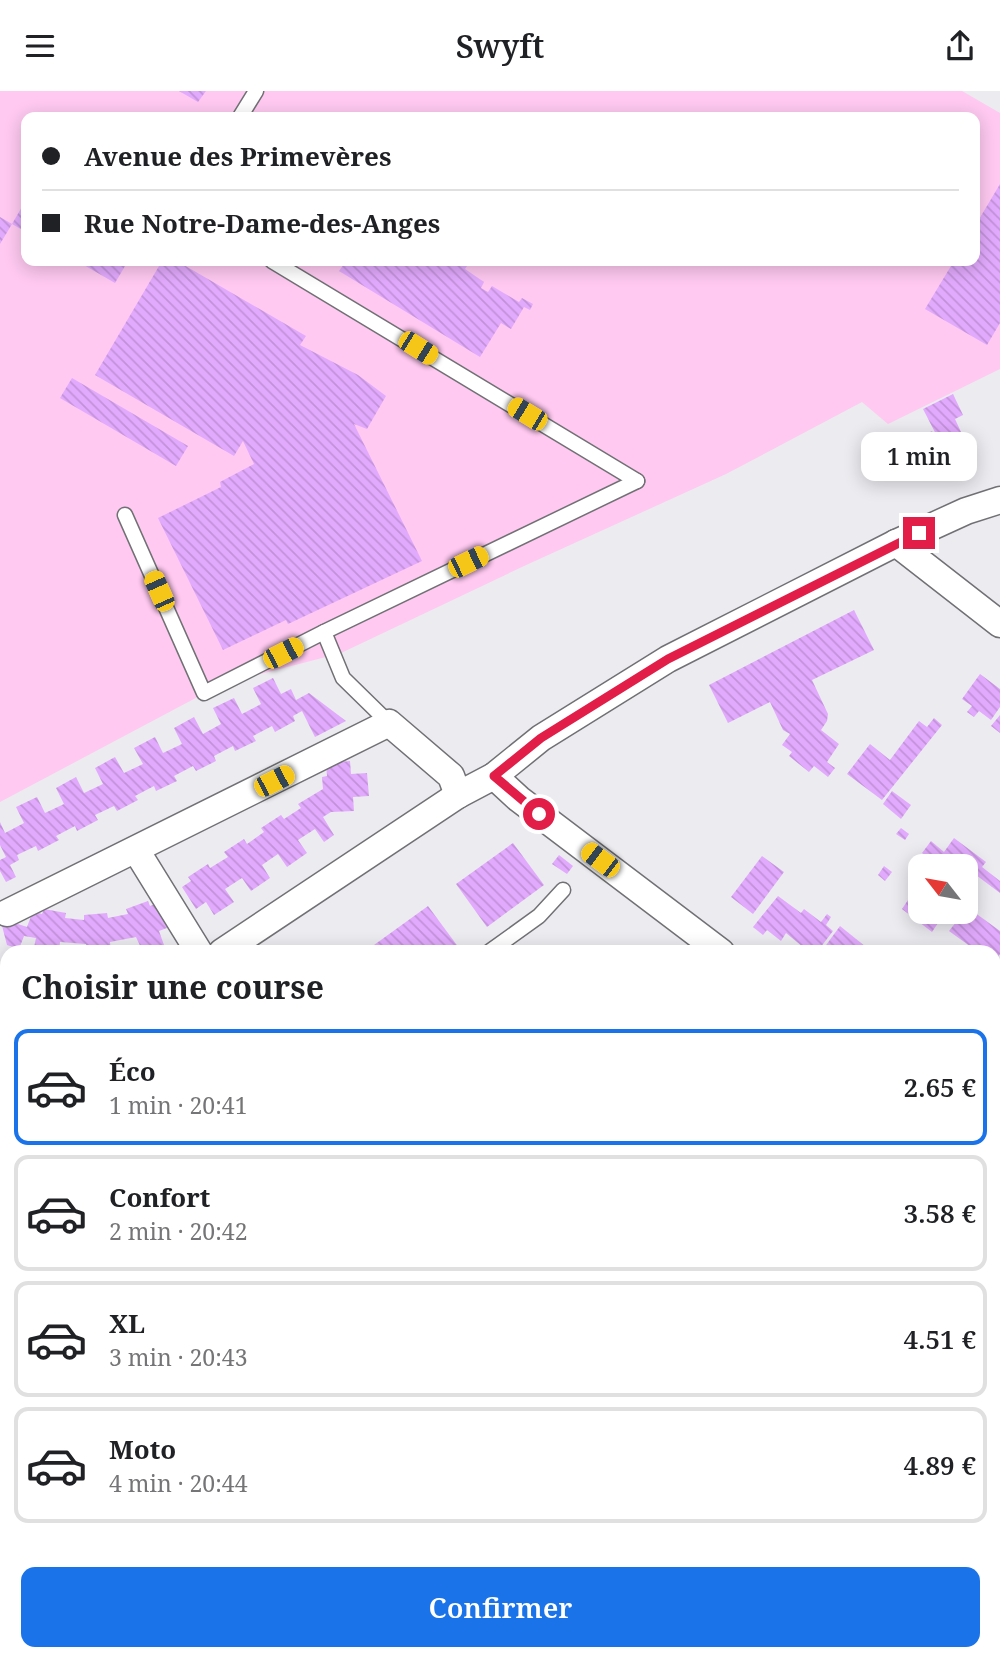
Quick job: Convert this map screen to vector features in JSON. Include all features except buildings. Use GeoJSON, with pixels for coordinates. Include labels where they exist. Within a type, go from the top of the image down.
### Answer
{"type":"FeatureCollection","features":[{"type":"Feature","properties":{"kind":"street"},"geometry":{"type":"LineString","coordinates":[[233,945],[458,795],[494,776],[541,738],[668,659],[896,543],[966,511],[1000,500]]}},
{"type":"Feature","properties":{"kind":"street"},"geometry":{"type":"LineString","coordinates":[[896,543],[1000,624]]}},
{"type":"Feature","properties":{"kind":"street"},"geometry":{"type":"LineString","coordinates":[[7,913],[389,723],[451,776],[458,795]]}},
{"type":"Feature","properties":{"kind":"street"},"geometry":{"type":"LineString","coordinates":[[494,776],[519,799],[712,945]]}},
{"type":"Feature","properties":{"kind":"street"},"geometry":{"type":"LineString","coordinates":[[136,851],[196,945]]}},
{"type":"Feature","properties":{"kind":"lane"},"geometry":{"type":"LineString","coordinates":[[243,112],[256,91]]}},
{"type":"Feature","properties":{"kind":"lane"},"geometry":{"type":"LineString","coordinates":[[125,516],[204,693],[637,481],[280,266]]}},
{"type":"Feature","properties":{"kind":"lane"},"geometry":{"type":"LineString","coordinates":[[324,632],[343,678],[389,723]]}},
{"type":"Feature","properties":{"kind":"lane"},"geometry":{"type":"LineString","coordinates":[[499,945],[539,916],[563,890]]}},
{"type":"Feature","properties":{"kind":"shaded area"},"geometry":{"type":"Polygon","coordinates":[[[0,91],[962,91],[1000,113],[1000,369],[888,424],[862,402],[726,474],[341,653],[222,684],[0,802],[0,91]]]}},
{"type":"Feature","properties":{"kind":"route"},"geometry":{"type":"LineString","coordinates":[[539,814],[494,776],[541,738],[668,659],[919,533]]}}]}
